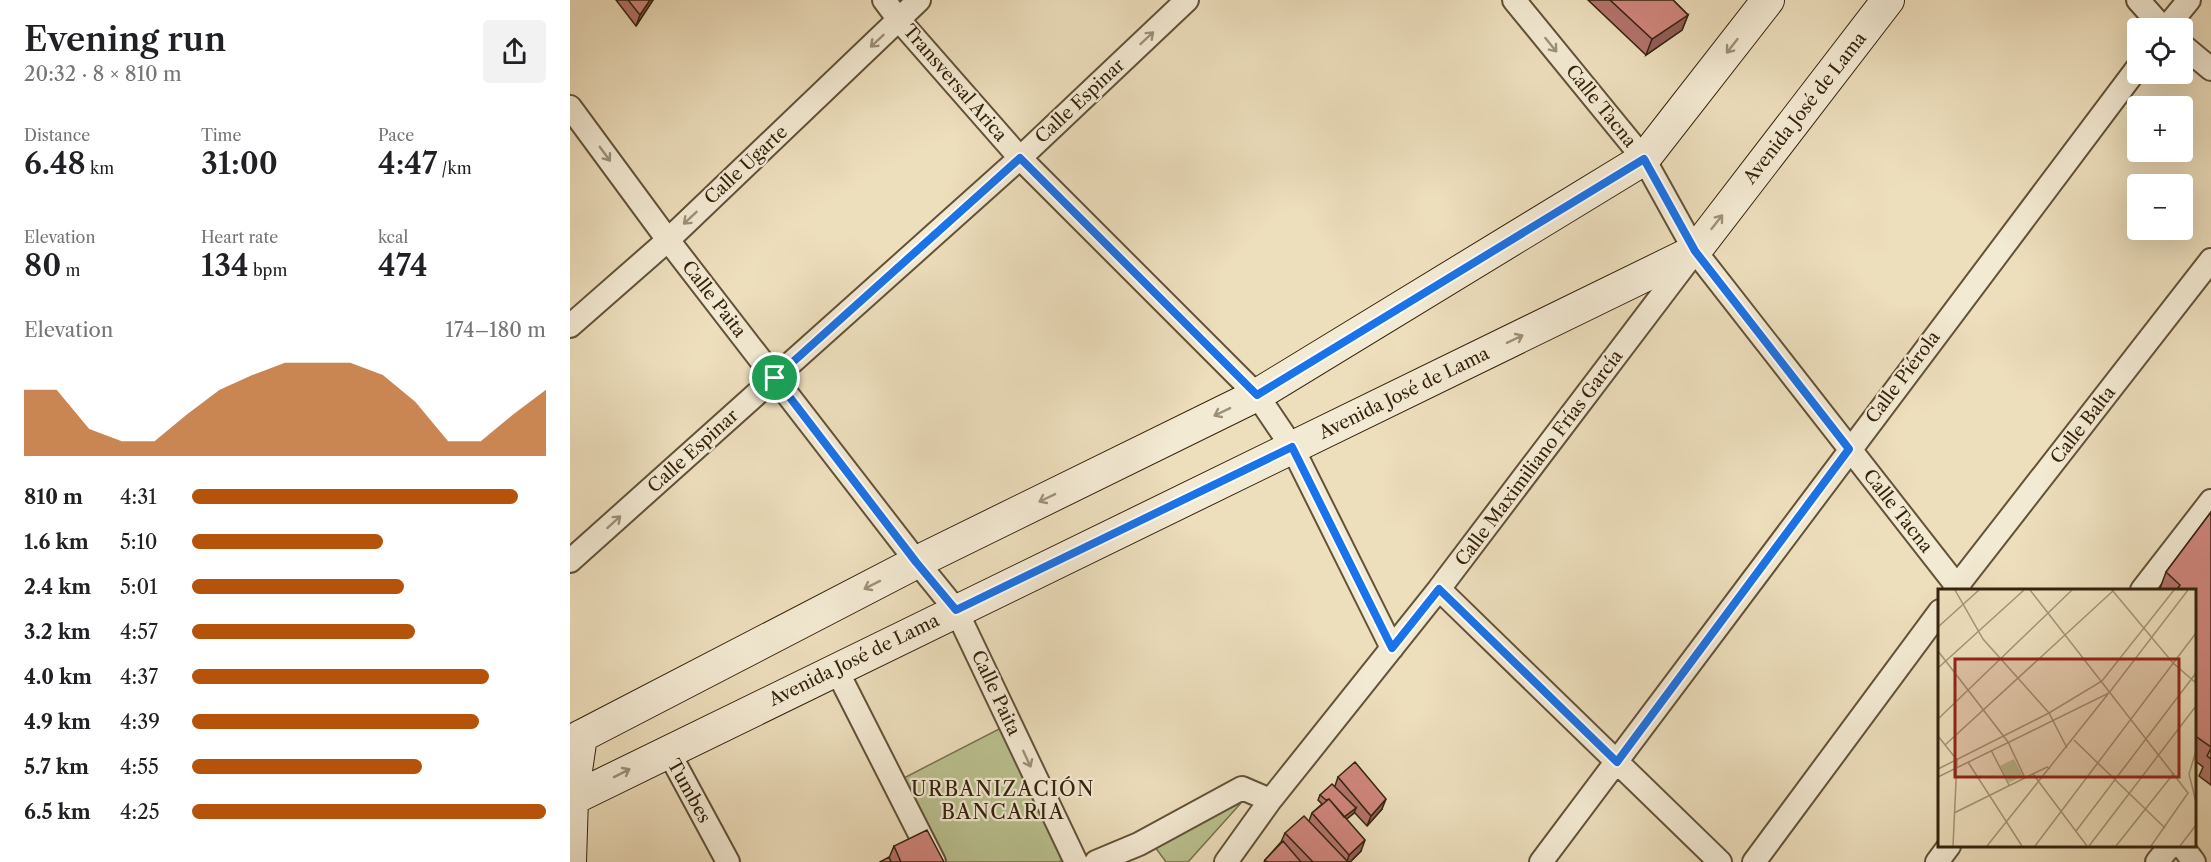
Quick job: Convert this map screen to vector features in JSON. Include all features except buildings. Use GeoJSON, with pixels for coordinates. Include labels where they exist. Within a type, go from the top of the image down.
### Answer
{"type":"FeatureCollection","features":[{"type":"Feature","properties":{"kind":"main road"},"geometry":{"type":"LineString","coordinates":[[570,862],[574,733],[1257,395],[1644,159],[1768,0]]}},
{"type":"Feature","properties":{"kind":"main road","name":"Avenida José de Lama"},"geometry":{"type":"LineString","coordinates":[[571,799],[1695,251],[1888,0]]}},
{"type":"Feature","properties":{"kind":"street","name":"Transversal Arica"},"geometry":{"type":"LineString","coordinates":[[884,0],[1020,158],[1257,395],[1292,447],[1392,648]]}},
{"type":"Feature","properties":{"kind":"street","name":"Calle Ugarte"},"geometry":{"type":"LineString","coordinates":[[570,326],[668,240],[919,0]]}},
{"type":"Feature","properties":{"kind":"street","name":"Calle Espinar"},"geometry":{"type":"LineString","coordinates":[[570,561],[1020,158],[1187,0]]}},
{"type":"Feature","properties":{"kind":"street","name":"Calle Tacna"},"geometry":{"type":"LineString","coordinates":[[1514,0],[1644,159],[1695,251],[1957,589]]}},
{"type":"Feature","properties":{"kind":"street"},"geometry":{"type":"LineString","coordinates":[[2138,0],[2155,18]]}},
{"type":"Feature","properties":{"kind":"street"},"geometry":{"type":"LineString","coordinates":[[2174,18],[2189,0]]}},
{"type":"Feature","properties":{"kind":"street"},"geometry":{"type":"LineString","coordinates":[[2193,54],[2211,69]]}},
{"type":"Feature","properties":{"kind":"street","name":"Calle Piérola"},"geometry":{"type":"LineString","coordinates":[[1541,862],[2127,82]]}},
{"type":"Feature","properties":{"kind":"street","name":"Calle Paita"},"geometry":{"type":"LineString","coordinates":[[570,106],[668,240],[916,562],[956,610],[1076,862]]}},
{"type":"Feature","properties":{"kind":"street","name":"Calle Maximiliano Frías García"},"geometry":{"type":"LineString","coordinates":[[1226,862],[1269,802],[1439,589],[1695,251]]}},
{"type":"Feature","properties":{"kind":"street","name":"Calle Balta"},"geometry":{"type":"LineString","coordinates":[[1957,589],[2211,260]]}},
{"type":"Feature","properties":{"kind":"street"},"geometry":{"type":"LineString","coordinates":[[2144,589],[2211,501]]}},
{"type":"Feature","properties":{"kind":"street"},"geometry":{"type":"LineString","coordinates":[[1439,589],[1720,862]]}},
{"type":"Feature","properties":{"kind":"street"},"geometry":{"type":"LineString","coordinates":[[1754,862],[1938,613]]}},
{"type":"Feature","properties":{"kind":"street"},"geometry":{"type":"LineString","coordinates":[[836,669],[934,862]]}},
{"type":"Feature","properties":{"kind":"street","name":"Tumbes"},"geometry":{"type":"LineString","coordinates":[[668,751],[728,862]]}},
{"type":"Feature","properties":{"kind":"street"},"geometry":{"type":"LineString","coordinates":[[1096,862],[1144,853],[1242,788],[1269,802]]}},
{"type":"Feature","properties":{"kind":"street"},"geometry":{"type":"LineString","coordinates":[[1937,862],[1948,847]]}},
{"type":"Feature","properties":{"kind":"street"},"geometry":{"type":"LineString","coordinates":[[2157,862],[2169,847]]}},
{"type":"Feature","properties":{"kind":"street"},"geometry":{"type":"LineString","coordinates":[[2183,847],[2194,862]]}},
{"type":"Feature","properties":{"kind":"green space"},"geometry":{"type":"Polygon","coordinates":[[[1001,728],[1068,857],[1059,862],[939,862],[898,781],[1001,728]]]}},
{"type":"Feature","properties":{"kind":"green space"},"geometry":{"type":"Polygon","coordinates":[[[1241,803],[1188,862],[1166,862],[1152,843],[1241,803]]]}},
{"type":"Feature","properties":{"kind":"district","name":"URBANIZACIÓN BANCARIA"},"geometry":{"type":"Point","coordinates":[1003,800]}},
{"type":"Feature","properties":{"kind":"route"},"geometry":{"type":"LineString","coordinates":[[1020,158],[1257,395],[1644,159],[1695,251],[1849,449],[1617,762],[1439,589],[1392,648],[1292,447],[956,610],[916,562],[775,378],[1020,158]]}}]}
